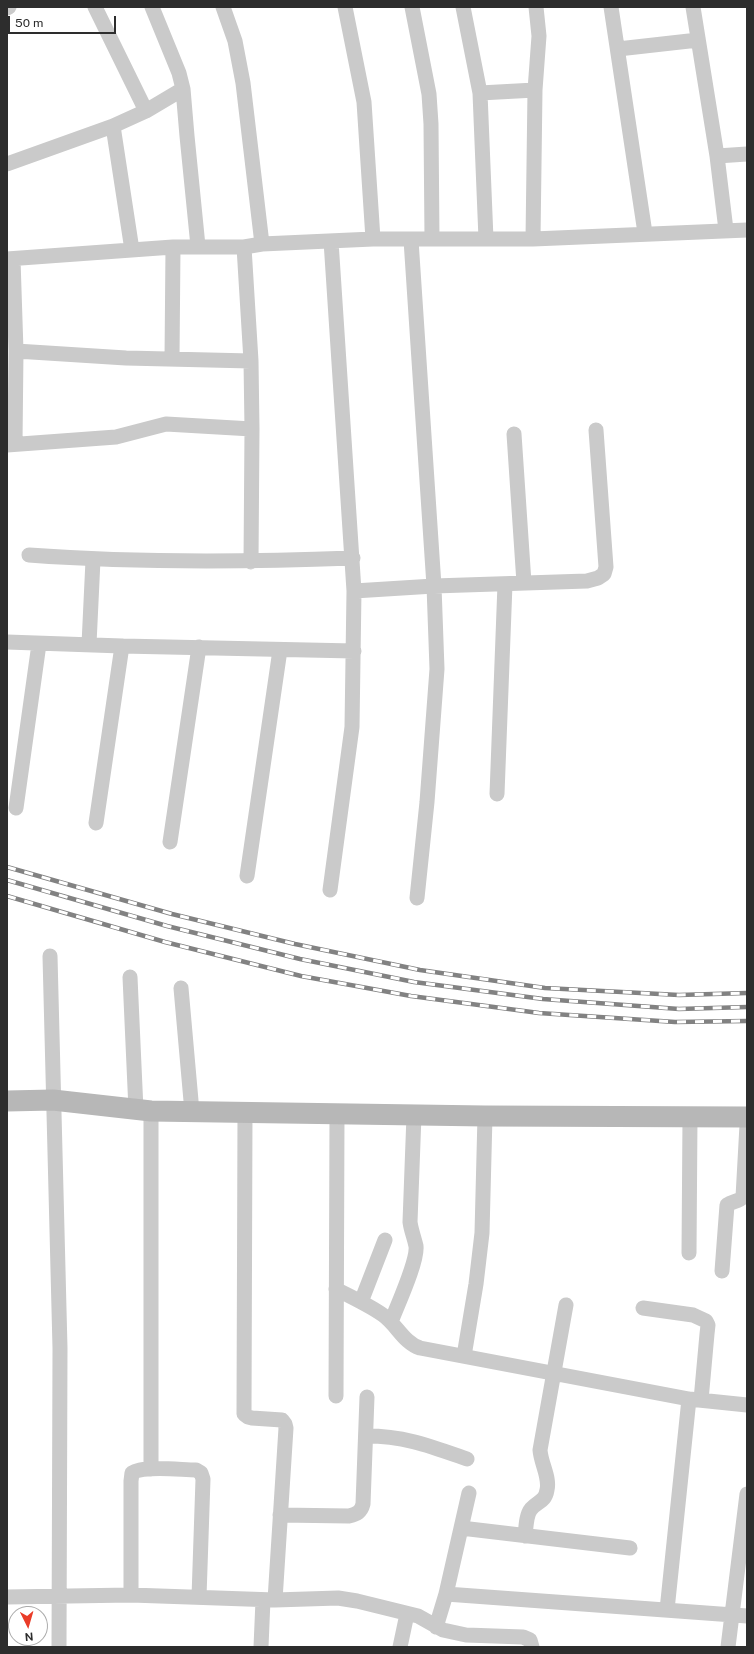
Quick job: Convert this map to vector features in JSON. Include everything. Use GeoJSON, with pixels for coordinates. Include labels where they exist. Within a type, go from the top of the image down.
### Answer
{"type":"FeatureCollection","features":[{"type":"Feature","properties":{"kind":"street"},"geometry":{"type":"LineString","coordinates":[[95,7],[146,111]]}},
{"type":"Feature","properties":{"kind":"street"},"geometry":{"type":"LineString","coordinates":[[152,7],[179,73],[183,89],[198,246]]}},
{"type":"Feature","properties":{"kind":"street"},"geometry":{"type":"LineString","coordinates":[[223,7],[235,41],[243,82],[262,244]]}},
{"type":"Feature","properties":{"kind":"street"},"geometry":{"type":"LineString","coordinates":[[345,7],[364,102],[372,239]]}},
{"type":"Feature","properties":{"kind":"street"},"geometry":{"type":"LineString","coordinates":[[412,7],[429,94],[431,124],[432,239]]}},
{"type":"Feature","properties":{"kind":"street"},"geometry":{"type":"LineString","coordinates":[[463,7],[480,93],[486,239]]}},
{"type":"Feature","properties":{"kind":"street"},"geometry":{"type":"LineString","coordinates":[[533,239],[535,90],[539,36],[536,7]]}},
{"type":"Feature","properties":{"kind":"street"},"geometry":{"type":"LineString","coordinates":[[611,7],[645,233]]}},
{"type":"Feature","properties":{"kind":"street"},"geometry":{"type":"LineString","coordinates":[[693,7],[717,156],[726,230]]}},
{"type":"Feature","properties":{"kind":"street"},"geometry":{"type":"LineString","coordinates":[[618,49],[698,40]]}},
{"type":"Feature","properties":{"kind":"street"},"geometry":{"type":"LineString","coordinates":[[7,164],[113,126],[146,111],[183,89]]}},
{"type":"Feature","properties":{"kind":"street"},"geometry":{"type":"LineString","coordinates":[[480,93],[535,90]]}},
{"type":"Feature","properties":{"kind":"street"},"geometry":{"type":"LineString","coordinates":[[113,126],[132,250]]}},
{"type":"Feature","properties":{"kind":"street"},"geometry":{"type":"LineString","coordinates":[[717,156],[747,154]]}},
{"type":"Feature","properties":{"kind":"street"},"geometry":{"type":"LineString","coordinates":[[252,429],[166,424],[116,437],[11,444],[16,351],[10,259],[173,247],[244,247],[262,244],[372,239],[533,239],[645,233],[747,230]]}},
{"type":"Feature","properties":{"kind":"street"},"geometry":{"type":"LineString","coordinates":[[411,240],[434,586],[437,669],[427,802],[417,898]]}},
{"type":"Feature","properties":{"kind":"street"},"geometry":{"type":"LineString","coordinates":[[330,890],[352,727],[354,651],[353,558],[331,241]]}},
{"type":"Feature","properties":{"kind":"street"},"geometry":{"type":"LineString","coordinates":[[172,359],[173,247]]}},
{"type":"Feature","properties":{"kind":"street"},"geometry":{"type":"LineString","coordinates":[[244,247],[251,361],[251,562]]}},
{"type":"Feature","properties":{"kind":"street"},"geometry":{"type":"LineString","coordinates":[[16,351],[126,358],[251,361]]}},
{"type":"Feature","properties":{"kind":"street"},"geometry":{"type":"LineString","coordinates":[[354,591],[434,586],[587,581],[598,578],[604,574],[606,567],[596,430]]}},
{"type":"Feature","properties":{"kind":"street"},"geometry":{"type":"LineString","coordinates":[[514,434],[524,583]]}},
{"type":"Feature","properties":{"kind":"street"},"geometry":{"type":"LineString","coordinates":[[28,555],[93,560],[251,562],[353,558]]}},
{"type":"Feature","properties":{"kind":"street"},"geometry":{"type":"LineString","coordinates":[[89,644],[93,560]]}},
{"type":"Feature","properties":{"kind":"street"},"geometry":{"type":"LineString","coordinates":[[497,794],[505,584]]}},
{"type":"Feature","properties":{"kind":"street"},"geometry":{"type":"LineString","coordinates":[[7,642],[354,651]]}},
{"type":"Feature","properties":{"kind":"street"},"geometry":{"type":"LineString","coordinates":[[16,808],[39,644]]}},
{"type":"Feature","properties":{"kind":"street"},"geometry":{"type":"LineString","coordinates":[[96,823],[122,646]]}},
{"type":"Feature","properties":{"kind":"street"},"geometry":{"type":"LineString","coordinates":[[170,842],[199,647]]}},
{"type":"Feature","properties":{"kind":"street"},"geometry":{"type":"LineString","coordinates":[[247,876],[280,650]]}},
{"type":"Feature","properties":{"kind":"street"},"geometry":{"type":"LineString","coordinates":[[50,956],[60,1348],[59,1647]]}},
{"type":"Feature","properties":{"kind":"street"},"geometry":{"type":"LineString","coordinates":[[130,977],[144,1110],[151,1469]]}},
{"type":"Feature","properties":{"kind":"street"},"geometry":{"type":"LineString","coordinates":[[181,988],[192,1112]]}},
{"type":"Feature","properties":{"kind":"street"},"geometry":{"type":"LineString","coordinates":[[7,1101],[54,1100],[144,1110],[192,1112],[485,1116],[747,1117]]}},
{"type":"Feature","properties":{"kind":"street"},"geometry":{"type":"LineString","coordinates":[[245,1112],[244,1414],[252,1418],[282,1420],[285,1424],[280,1515],[269,1600],[261,1647]]}},
{"type":"Feature","properties":{"kind":"street"},"geometry":{"type":"LineString","coordinates":[[336,1396],[337,1114]]}},
{"type":"Feature","properties":{"kind":"street"},"geometry":{"type":"LineString","coordinates":[[390,1322],[416,1253],[416,1246],[411,1232],[410,1222],[414,1115]]}},
{"type":"Feature","properties":{"kind":"street"},"geometry":{"type":"LineString","coordinates":[[464,1356],[476,1284],[482,1233],[485,1116]]}},
{"type":"Feature","properties":{"kind":"street"},"geometry":{"type":"LineString","coordinates":[[689,1253],[690,1117]]}},
{"type":"Feature","properties":{"kind":"street"},"geometry":{"type":"LineString","coordinates":[[722,1271],[727,1204],[732,1201],[739,1201],[743,1197],[747,1125]]}},
{"type":"Feature","properties":{"kind":"street"},"geometry":{"type":"LineString","coordinates":[[361,1302],[385,1240]]}},
{"type":"Feature","properties":{"kind":"street"},"geometry":{"type":"LineString","coordinates":[[336,1290],[383,1315],[412,1345],[695,1399],[747,1405]]}},
{"type":"Feature","properties":{"kind":"street"},"geometry":{"type":"LineString","coordinates":[[525,1536],[529,1512],[545,1497],[547,1489],[547,1478],[541,1459],[540,1450],[566,1305]]}},
{"type":"Feature","properties":{"kind":"street"},"geometry":{"type":"LineString","coordinates":[[643,1308],[692,1315],[706,1321],[708,1325],[695,1399],[667,1610]]}},
{"type":"Feature","properties":{"kind":"street"},"geometry":{"type":"LineString","coordinates":[[280,1515],[349,1516],[356,1514],[361,1510],[363,1504],[367,1397]]}},
{"type":"Feature","properties":{"kind":"street"},"geometry":{"type":"LineString","coordinates":[[366,1436],[389,1436],[406,1439],[467,1459]]}},
{"type":"Feature","properties":{"kind":"street"},"geometry":{"type":"LineString","coordinates":[[131,1595],[132,1473],[137,1470],[151,1469],[196,1470],[201,1473],[202,1478],[199,1597]]}},
{"type":"Feature","properties":{"kind":"street"},"geometry":{"type":"LineString","coordinates":[[436,1627],[446,1594],[469,1493]]}},
{"type":"Feature","properties":{"kind":"street"},"geometry":{"type":"LineString","coordinates":[[728,1647],[740,1616],[747,1494]]}},
{"type":"Feature","properties":{"kind":"street"},"geometry":{"type":"LineString","coordinates":[[461,1528],[630,1548]]}},
{"type":"Feature","properties":{"kind":"street"},"geometry":{"type":"LineString","coordinates":[[446,1594],[740,1616]]}},
{"type":"Feature","properties":{"kind":"street"},"geometry":{"type":"LineString","coordinates":[[7,1597],[131,1595],[269,1600],[338,1598],[358,1601],[418,1616],[464,1641],[523,1637],[530,1640],[532,1647]]}},
{"type":"Feature","properties":{"kind":"street"},"geometry":{"type":"LineString","coordinates":[[400,1647],[408,1614]]}},
{"type":"Feature","properties":{"kind":"railway"},"geometry":{"type":"LineString","coordinates":[[7,867],[172,914],[295,944],[420,970],[545,988],[679,995],[747,993]]}},
{"type":"Feature","properties":{"kind":"railway"},"geometry":{"type":"LineString","coordinates":[[7,880],[167,926],[300,959],[414,982],[543,999],[679,1009],[747,1007]]}},
{"type":"Feature","properties":{"kind":"railway"},"geometry":{"type":"LineString","coordinates":[[7,896],[165,942],[301,976],[411,996],[539,1013],[675,1022],[747,1021]]}}]}
